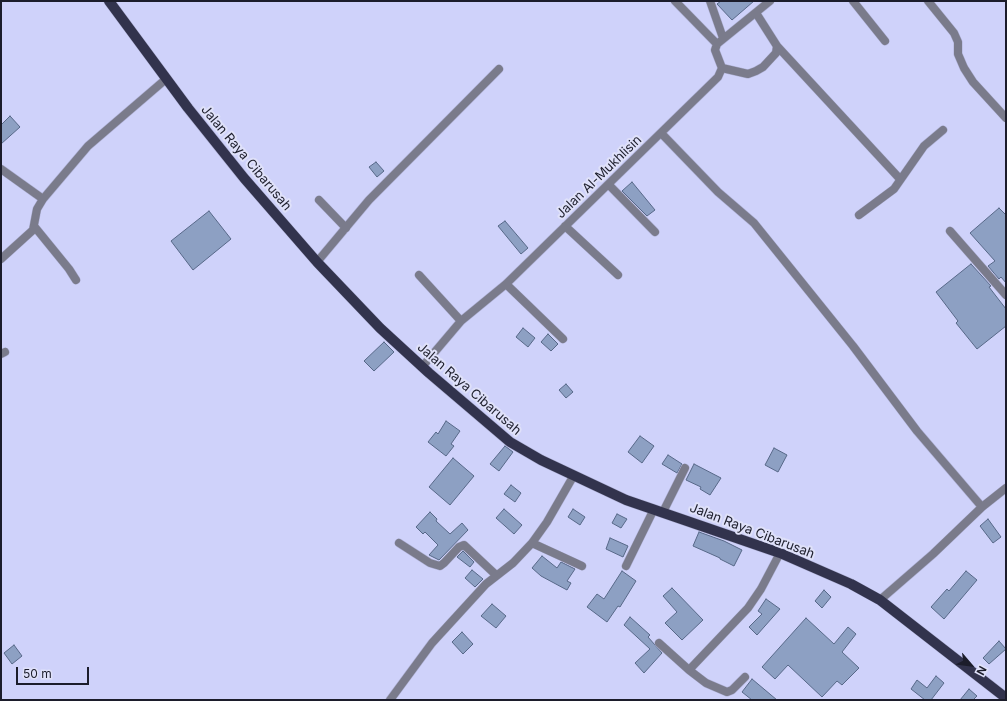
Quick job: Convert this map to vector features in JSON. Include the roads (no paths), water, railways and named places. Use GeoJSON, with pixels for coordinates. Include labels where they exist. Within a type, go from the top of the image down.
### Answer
{"type":"FeatureCollection","features":[{"type":"Feature","properties":{"kind":"main road","name":"Jalan Raya Cibarusah"},"geometry":{"type":"LineString","coordinates":[[109,1],[166,79],[244,178],[316,262],[380,328],[422,367],[510,442],[574,476],[626,500],[780,553],[851,584],[880,600],[1006,698]]}},
{"type":"Feature","properties":{"kind":"street"},"geometry":{"type":"LineString","coordinates":[[675,1],[720,41]]}},
{"type":"Feature","properties":{"kind":"street"},"geometry":{"type":"LineString","coordinates":[[710,1],[720,41]]}},
{"type":"Feature","properties":{"kind":"street"},"geometry":{"type":"LineString","coordinates":[[770,1],[720,41],[715,50],[722,68],[748,74],[756,72],[772,59],[776,53],[777,46]]}},
{"type":"Feature","properties":{"kind":"street"},"geometry":{"type":"LineString","coordinates":[[853,1],[885,41]]}},
{"type":"Feature","properties":{"kind":"street"},"geometry":{"type":"LineString","coordinates":[[928,1],[954,33],[958,42],[958,54],[970,77],[1006,118]]}},
{"type":"Feature","properties":{"kind":"street"},"geometry":{"type":"LineString","coordinates":[[756,13],[777,46],[900,179]]}},
{"type":"Feature","properties":{"kind":"street","name":"Jalan Al-Mukhlisin"},"geometry":{"type":"LineString","coordinates":[[422,367],[461,321],[506,284],[609,185],[718,77],[722,68]]}},
{"type":"Feature","properties":{"kind":"street"},"geometry":{"type":"LineString","coordinates":[[316,262],[369,200],[499,69]]}},
{"type":"Feature","properties":{"kind":"street"},"geometry":{"type":"LineString","coordinates":[[1,259],[30,233],[34,226],[37,209],[43,199],[99,135],[166,79]]}},
{"type":"Feature","properties":{"kind":"street"},"geometry":{"type":"LineString","coordinates":[[859,214],[894,189],[924,146],[943,130]]}},
{"type":"Feature","properties":{"kind":"street"},"geometry":{"type":"LineString","coordinates":[[661,133],[718,192],[754,223],[854,346],[917,431],[982,507]]}},
{"type":"Feature","properties":{"kind":"street"},"geometry":{"type":"LineString","coordinates":[[1,169],[43,199]]}},
{"type":"Feature","properties":{"kind":"street"},"geometry":{"type":"LineString","coordinates":[[609,185],[655,232]]}},
{"type":"Feature","properties":{"kind":"street"},"geometry":{"type":"LineString","coordinates":[[319,200],[346,228]]}},
{"type":"Feature","properties":{"kind":"street"},"geometry":{"type":"LineString","coordinates":[[34,226],[69,269],[76,280]]}},
{"type":"Feature","properties":{"kind":"street"},"geometry":{"type":"LineString","coordinates":[[565,226],[618,276]]}},
{"type":"Feature","properties":{"kind":"street"},"geometry":{"type":"LineString","coordinates":[[950,231],[1006,295]]}},
{"type":"Feature","properties":{"kind":"street"},"geometry":{"type":"LineString","coordinates":[[419,275],[461,321]]}},
{"type":"Feature","properties":{"kind":"street"},"geometry":{"type":"LineString","coordinates":[[506,284],[564,339]]}},
{"type":"Feature","properties":{"kind":"street"},"geometry":{"type":"LineString","coordinates":[[626,566],[685,468]]}},
{"type":"Feature","properties":{"kind":"street"},"geometry":{"type":"LineString","coordinates":[[390,700],[427,649],[473,598],[496,575],[513,563],[532,544],[548,522],[574,476]]}},
{"type":"Feature","properties":{"kind":"street"},"geometry":{"type":"LineString","coordinates":[[880,600],[933,554],[982,507],[1006,488]]}},
{"type":"Feature","properties":{"kind":"street"},"geometry":{"type":"LineString","coordinates":[[399,543],[430,563],[440,566],[464,545],[496,575]]}},
{"type":"Feature","properties":{"kind":"street"},"geometry":{"type":"LineString","coordinates":[[532,544],[582,566]]}},
{"type":"Feature","properties":{"kind":"street"},"geometry":{"type":"LineString","coordinates":[[689,670],[748,608],[761,589],[780,553]]}},
{"type":"Feature","properties":{"kind":"street"},"geometry":{"type":"LineString","coordinates":[[659,643],[706,683],[727,692],[732,690],[745,678]]}}]}
